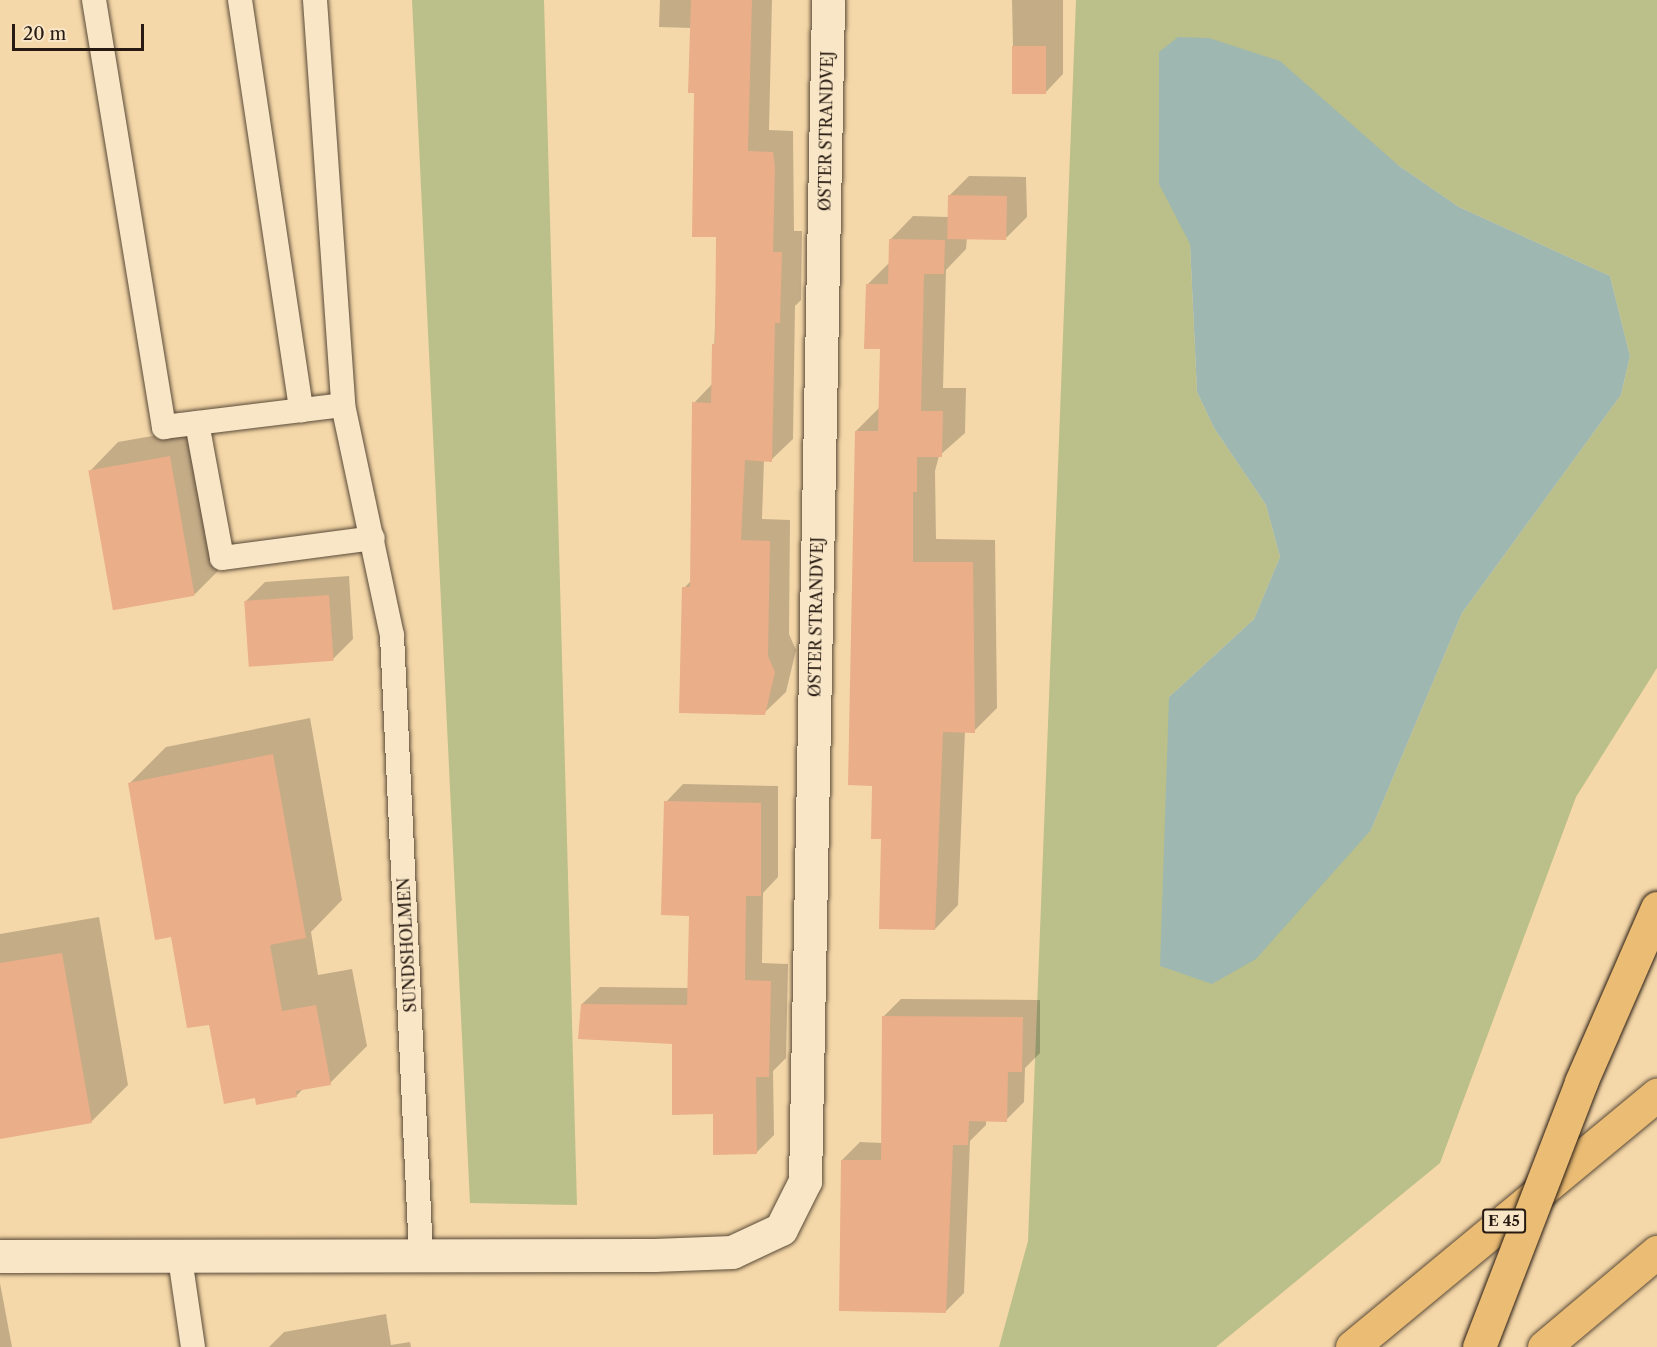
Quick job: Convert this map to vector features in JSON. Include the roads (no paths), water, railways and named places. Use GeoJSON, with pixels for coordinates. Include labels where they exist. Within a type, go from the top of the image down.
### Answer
{"type":"FeatureCollection","features":[{"type":"Feature","properties":{"kind":"highway"},"geometry":{"type":"LineString","coordinates":[[1479,1347],[1581,1082],[1657,908]]}},
{"type":"Feature","properties":{"kind":"highway","name":"E 45"},"geometry":{"type":"LineString","coordinates":[[1352,1347],[1657,1095]]}},
{"type":"Feature","properties":{"kind":"highway"},"geometry":{"type":"LineString","coordinates":[[1544,1347],[1657,1252]]}},
{"type":"Feature","properties":{"kind":"street","name":"ØSTER STRANDVEJ"},"geometry":{"type":"LineString","coordinates":[[421,1255],[732,1252],[781,1229],[805,1181],[828,0]]}},
{"type":"Feature","properties":{"kind":"street"},"geometry":{"type":"LineString","coordinates":[[0,1256],[180,1258],[421,1255]]}},
{"type":"Feature","properties":{"kind":"lane"},"geometry":{"type":"LineString","coordinates":[[94,0],[164,427],[343,405]]}},
{"type":"Feature","properties":{"kind":"lane"},"geometry":{"type":"LineString","coordinates":[[240,0],[302,410]]}},
{"type":"Feature","properties":{"kind":"lane","name":"SUNDSHOLMEN"},"geometry":{"type":"LineString","coordinates":[[315,0],[343,405],[392,635],[421,1255]]}},
{"type":"Feature","properties":{"kind":"lane"},"geometry":{"type":"LineString","coordinates":[[197,423],[222,558],[373,538]]}},
{"type":"Feature","properties":{"kind":"lane"},"geometry":{"type":"LineString","coordinates":[[180,1258],[193,1347]]}},
{"type":"Feature","properties":{"kind":"water"},"geometry":{"type":"Polygon","coordinates":[[[1178,37],[1209,38],[1280,61],[1398,165],[1459,207],[1610,276],[1630,356],[1621,395],[1462,613],[1371,830],[1256,959],[1212,984],[1160,966],[1169,697],[1254,619],[1280,557],[1266,505],[1214,428],[1197,392],[1190,244],[1159,184],[1159,52],[1178,37]]]}}]}
